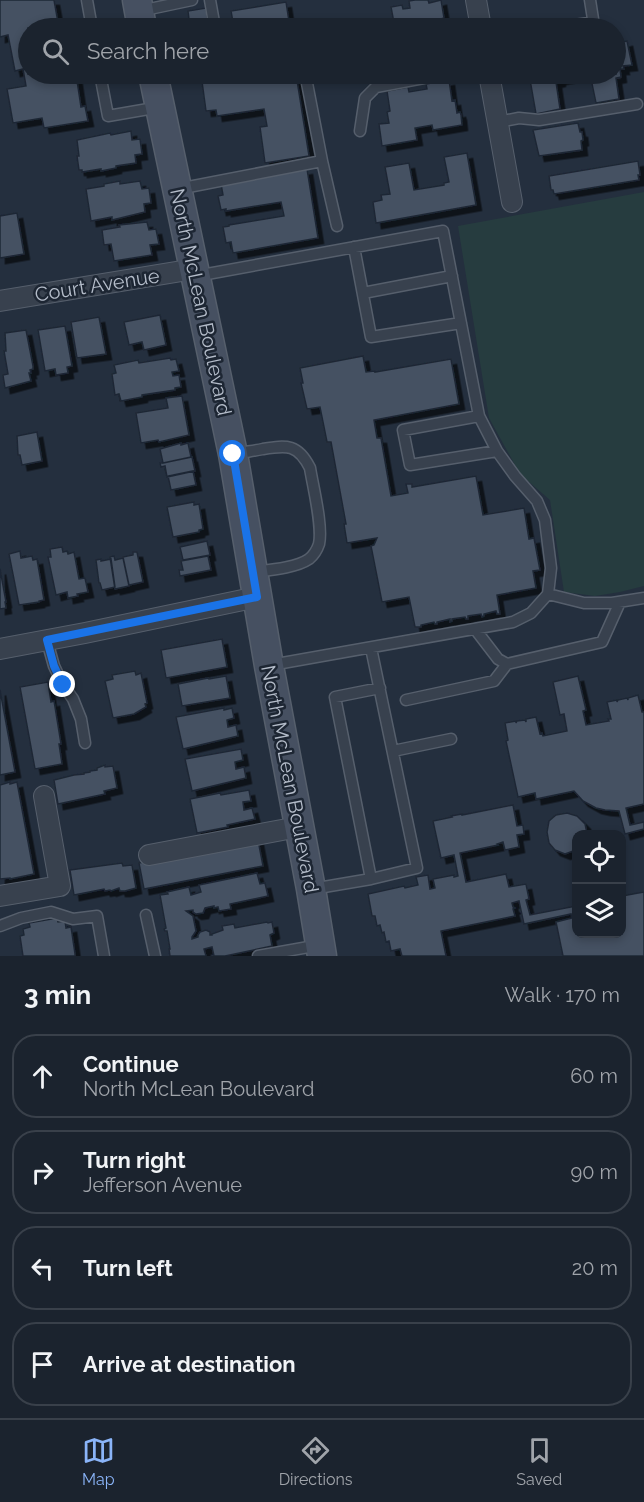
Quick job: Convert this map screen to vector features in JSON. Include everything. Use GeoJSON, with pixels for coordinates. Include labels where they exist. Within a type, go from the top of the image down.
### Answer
{"type":"FeatureCollection","features":[{"type":"Feature","properties":{"kind":"main road","name":"North McLean Boulevard"},"geometry":{"type":"LineString","coordinates":[[155,84],[233,454],[321,950]]}},
{"type":"Feature","properties":{"kind":"street"},"geometry":{"type":"LineString","coordinates":[[479,0],[480,18]]}},
{"type":"Feature","properties":{"kind":"street"},"geometry":{"type":"LineString","coordinates":[[491,84],[512,202]]}},
{"type":"Feature","properties":{"kind":"street","name":"Court Avenue"},"geometry":{"type":"LineString","coordinates":[[0,300],[195,273]]}},
{"type":"Feature","properties":{"kind":"street"},"geometry":{"type":"LineString","coordinates":[[0,649],[47,640],[255,585]]}},
{"type":"Feature","properties":{"kind":"street"},"geometry":{"type":"LineString","coordinates":[[0,896],[60,886],[44,796]]}},
{"type":"Feature","properties":{"kind":"street"},"geometry":{"type":"LineString","coordinates":[[149,855],[298,827]]}},
{"type":"Feature","properties":{"kind":"lane"},"geometry":{"type":"LineString","coordinates":[[87,0],[90,18]]}},
{"type":"Feature","properties":{"kind":"lane"},"geometry":{"type":"LineString","coordinates":[[139,13],[192,0]]}},
{"type":"Feature","properties":{"kind":"lane"},"geometry":{"type":"LineString","coordinates":[[210,0],[213,18]]}},
{"type":"Feature","properties":{"kind":"lane"},"geometry":{"type":"LineString","coordinates":[[590,0],[593,18]]}},
{"type":"Feature","properties":{"kind":"lane"},"geometry":{"type":"LineString","coordinates":[[102,84],[108,116],[160,107]]}},
{"type":"Feature","properties":{"kind":"lane"},"geometry":{"type":"LineString","coordinates":[[307,84],[337,226]]}},
{"type":"Feature","properties":{"kind":"lane"},"geometry":{"type":"LineString","coordinates":[[360,131],[365,98],[375,87],[391,84]]}},
{"type":"Feature","properties":{"kind":"lane"},"geometry":{"type":"LineString","coordinates":[[498,122],[519,118],[539,120],[637,104]]}},
{"type":"Feature","properties":{"kind":"lane"},"geometry":{"type":"LineString","coordinates":[[178,189],[322,161]]}},
{"type":"Feature","properties":{"kind":"lane"},"geometry":{"type":"LineString","coordinates":[[195,273],[443,231],[479,416],[497,451],[537,501],[545,520],[551,568],[548,594],[531,613],[513,622],[269,666]]}},
{"type":"Feature","properties":{"kind":"lane"},"geometry":{"type":"LineString","coordinates":[[354,247],[371,337],[461,323]]}},
{"type":"Feature","properties":{"kind":"lane"},"geometry":{"type":"LineString","coordinates":[[363,293],[452,276]]}},
{"type":"Feature","properties":{"kind":"lane"},"geometry":{"type":"LineString","coordinates":[[479,416],[403,430],[411,465],[497,451]]}},
{"type":"Feature","properties":{"kind":"lane"},"geometry":{"type":"LineString","coordinates":[[233,454],[284,446],[297,451],[306,459],[310,468],[320,529],[319,544],[308,560],[255,585]]}},
{"type":"Feature","properties":{"kind":"lane"},"geometry":{"type":"LineString","coordinates":[[548,594],[584,603],[620,602],[644,598]]}},
{"type":"Feature","properties":{"kind":"lane"},"geometry":{"type":"LineString","coordinates":[[406,700],[494,681],[507,664],[602,642],[620,602]]}},
{"type":"Feature","properties":{"kind":"lane"},"geometry":{"type":"LineString","coordinates":[[475,629],[498,659],[507,664]]}},
{"type":"Feature","properties":{"kind":"lane"},"geometry":{"type":"LineString","coordinates":[[47,640],[54,666],[81,718],[85,742]]}},
{"type":"Feature","properties":{"kind":"lane"},"geometry":{"type":"LineString","coordinates":[[311,889],[371,879],[417,868],[371,648]]}},
{"type":"Feature","properties":{"kind":"lane"},"geometry":{"type":"LineString","coordinates":[[371,879],[335,697],[380,688]]}},
{"type":"Feature","properties":{"kind":"lane"},"geometry":{"type":"LineString","coordinates":[[393,751],[451,739]]}},
{"type":"Feature","properties":{"kind":"lane"},"geometry":{"type":"LineString","coordinates":[[0,926],[21,918],[51,912],[73,919],[97,916],[104,956]]}},
{"type":"Feature","properties":{"kind":"lane"},"geometry":{"type":"LineString","coordinates":[[146,915],[155,956]]}},
{"type":"Feature","properties":{"kind":"lane"},"geometry":{"type":"LineString","coordinates":[[258,956],[321,950]]}},
{"type":"Feature","properties":{"kind":"green space"},"geometry":{"type":"Polygon","coordinates":[[[644,192],[644,586],[595,596],[564,592],[550,500],[520,474],[489,418],[458,226],[644,192]]]}},
{"type":"Feature","properties":{"kind":"building"},"geometry":{"type":"Polygon","coordinates":[[[0,0],[54,0],[57,18],[18,18],[18,70],[15,71],[8,35],[0,37],[0,0]]]}},
{"type":"Feature","properties":{"kind":"building"},"geometry":{"type":"Polygon","coordinates":[[[428,0],[429,3],[441,0],[444,18],[393,18],[391,7],[402,5],[403,9],[410,8],[409,1],[428,0]]]}},
{"type":"Feature","properties":{"kind":"building"},"geometry":{"type":"Polygon","coordinates":[[[286,2],[288,18],[232,18],[231,11],[286,2]]]}},
{"type":"Feature","properties":{"kind":"building"},"geometry":{"type":"Polygon","coordinates":[[[206,8],[208,18],[189,18],[188,11],[206,8]]]}},
{"type":"Feature","properties":{"kind":"building"},"geometry":{"type":"Polygon","coordinates":[[[627,41],[632,65],[626,66],[627,41]]]}},
{"type":"Feature","properties":{"kind":"building"},"geometry":{"type":"Polygon","coordinates":[[[26,84],[78,84],[81,107],[85,106],[88,121],[44,128],[42,118],[13,123],[7,89],[26,86],[26,84]]]}},
{"type":"Feature","properties":{"kind":"building"},"geometry":{"type":"Polygon","coordinates":[[[202,84],[298,84],[309,156],[265,163],[260,127],[267,126],[264,109],[217,116],[216,110],[206,111],[202,84]]]}},
{"type":"Feature","properties":{"kind":"building"},"geometry":{"type":"Polygon","coordinates":[[[426,84],[450,84],[452,101],[455,100],[457,113],[460,112],[462,125],[433,130],[432,125],[415,128],[417,140],[382,146],[379,124],[389,123],[387,91],[408,87],[409,92],[427,89],[426,84]]]}},
{"type":"Feature","properties":{"kind":"building"},"geometry":{"type":"Polygon","coordinates":[[[531,84],[556,84],[560,109],[536,114],[531,84]]]}},
{"type":"Feature","properties":{"kind":"building"},"geometry":{"type":"Polygon","coordinates":[[[592,84],[617,84],[619,99],[596,103],[592,84]]]}},
{"type":"Feature","properties":{"kind":"building"},"geometry":{"type":"Polygon","coordinates":[[[578,123],[580,132],[582,132],[582,150],[539,156],[533,130],[578,123]]]}},
{"type":"Feature","properties":{"kind":"building"},"geometry":{"type":"Polygon","coordinates":[[[131,131],[132,140],[140,139],[142,154],[135,155],[136,163],[101,171],[101,169],[82,172],[79,170],[77,140],[131,131]]]}},
{"type":"Feature","properties":{"kind":"building"},"geometry":{"type":"Polygon","coordinates":[[[467,153],[476,205],[376,223],[373,202],[382,200],[381,195],[390,194],[385,167],[409,163],[414,190],[444,185],[449,182],[444,157],[467,153]]]}},
{"type":"Feature","properties":{"kind":"building"},"geometry":{"type":"Polygon","coordinates":[[[638,161],[639,180],[554,194],[551,190],[549,176],[638,161]]]}},
{"type":"Feature","properties":{"kind":"building"},"geometry":{"type":"Polygon","coordinates":[[[307,169],[318,238],[233,253],[231,242],[226,243],[223,227],[284,216],[281,202],[221,210],[218,196],[223,195],[221,184],[307,169]]]}},
{"type":"Feature","properties":{"kind":"building"},"geometry":{"type":"Polygon","coordinates":[[[120,181],[120,184],[140,181],[142,189],[149,188],[151,203],[144,204],[145,212],[112,220],[112,217],[91,221],[86,189],[120,181]]]}},
{"type":"Feature","properties":{"kind":"building"},"geometry":{"type":"Polygon","coordinates":[[[17,213],[24,254],[0,258],[0,216],[17,213]]]}},
{"type":"Feature","properties":{"kind":"building"},"geometry":{"type":"Polygon","coordinates":[[[147,222],[149,230],[156,229],[159,244],[150,245],[152,255],[114,261],[111,244],[104,245],[102,230],[120,227],[119,225],[147,222]]]}},
{"type":"Feature","properties":{"kind":"building"},"geometry":{"type":"Polygon","coordinates":[[[160,315],[166,345],[144,350],[142,342],[129,345],[124,322],[160,315]]]}},
{"type":"Feature","properties":{"kind":"building"},"geometry":{"type":"Polygon","coordinates":[[[99,317],[106,354],[77,358],[71,322],[99,317]]]}},
{"type":"Feature","properties":{"kind":"building"},"geometry":{"type":"Polygon","coordinates":[[[65,326],[72,366],[67,367],[68,373],[56,375],[55,369],[45,371],[38,330],[65,326]]]}},
{"type":"Feature","properties":{"kind":"building"},"geometry":{"type":"Polygon","coordinates":[[[26,330],[33,366],[29,373],[31,381],[5,388],[3,375],[8,374],[4,351],[6,351],[5,333],[26,330]]]}},
{"type":"Feature","properties":{"kind":"building"},"geometry":{"type":"Polygon","coordinates":[[[363,356],[366,372],[451,359],[459,404],[374,420],[377,438],[381,438],[391,496],[408,493],[406,484],[412,484],[412,487],[476,476],[483,515],[524,508],[529,539],[534,538],[540,570],[533,571],[536,588],[497,595],[500,614],[496,611],[484,614],[482,617],[481,614],[468,616],[468,619],[465,617],[452,619],[450,622],[450,619],[437,622],[437,624],[434,622],[415,627],[409,597],[382,602],[371,546],[377,538],[347,543],[344,524],[346,524],[331,442],[327,442],[320,407],[307,409],[300,368],[363,356]]]}},
{"type":"Feature","properties":{"kind":"building"},"geometry":{"type":"Polygon","coordinates":[[[170,358],[171,360],[176,359],[179,371],[172,372],[173,376],[179,375],[181,387],[121,401],[119,394],[115,395],[112,374],[116,373],[114,365],[138,360],[139,363],[170,358]]]}},
{"type":"Feature","properties":{"kind":"building"},"geometry":{"type":"Polygon","coordinates":[[[182,396],[189,435],[159,442],[158,440],[141,443],[136,413],[168,408],[166,398],[182,396]]]}},
{"type":"Feature","properties":{"kind":"building"},"geometry":{"type":"Polygon","coordinates":[[[37,432],[42,461],[22,465],[20,455],[18,455],[17,436],[37,432]]]}},
{"type":"Feature","properties":{"kind":"building"},"geometry":{"type":"Polygon","coordinates":[[[181,443],[181,445],[188,443],[191,457],[163,463],[160,449],[181,443]]]}},
{"type":"Feature","properties":{"kind":"building"},"geometry":{"type":"Polygon","coordinates":[[[192,457],[195,471],[167,477],[165,466],[161,467],[160,463],[192,457]]]}},
{"type":"Feature","properties":{"kind":"building"},"geometry":{"type":"Polygon","coordinates":[[[193,471],[196,485],[171,490],[168,476],[193,471]]]}},
{"type":"Feature","properties":{"kind":"building"},"geometry":{"type":"Polygon","coordinates":[[[194,502],[194,505],[199,504],[203,529],[199,532],[173,537],[167,507],[194,502]]]}},
{"type":"Feature","properties":{"kind":"building"},"geometry":{"type":"Polygon","coordinates":[[[207,541],[210,555],[183,560],[180,547],[207,541]]]}},
{"type":"Feature","properties":{"kind":"building"},"geometry":{"type":"Polygon","coordinates":[[[62,547],[63,552],[67,551],[68,554],[74,552],[79,579],[85,578],[88,592],[68,598],[67,592],[56,595],[48,557],[51,557],[50,549],[62,547]]]}},
{"type":"Feature","properties":{"kind":"building"},"geometry":{"type":"Polygon","coordinates":[[[20,551],[21,558],[32,556],[33,560],[37,559],[44,600],[19,605],[9,554],[20,551]]]}},
{"type":"Feature","properties":{"kind":"building"},"geometry":{"type":"Polygon","coordinates":[[[133,552],[137,552],[143,582],[129,585],[123,557],[133,555],[133,552]]]}},
{"type":"Feature","properties":{"kind":"building"},"geometry":{"type":"Polygon","coordinates":[[[114,556],[115,560],[123,558],[129,586],[115,589],[110,557],[114,556]]]}},
{"type":"Feature","properties":{"kind":"building"},"geometry":{"type":"Polygon","coordinates":[[[208,556],[211,570],[180,576],[179,570],[183,570],[181,561],[208,556]]]}},
{"type":"Feature","properties":{"kind":"building"},"geometry":{"type":"Polygon","coordinates":[[[101,559],[101,561],[111,559],[115,587],[102,590],[96,560],[101,559]]]}},
{"type":"Feature","properties":{"kind":"building"},"geometry":{"type":"Polygon","coordinates":[[[0,569],[6,608],[0,609],[0,569]]]}},
{"type":"Feature","properties":{"kind":"building"},"geometry":{"type":"Polygon","coordinates":[[[222,639],[227,667],[166,678],[161,650],[222,639]]]}},
{"type":"Feature","properties":{"kind":"building"},"geometry":{"type":"Polygon","coordinates":[[[135,671],[136,675],[141,673],[146,707],[134,714],[113,718],[105,681],[113,679],[112,675],[135,671]]]}},
{"type":"Feature","properties":{"kind":"building"},"geometry":{"type":"Polygon","coordinates":[[[226,676],[230,698],[182,706],[178,684],[226,676]]]}},
{"type":"Feature","properties":{"kind":"building"},"geometry":{"type":"Polygon","coordinates":[[[578,676],[586,710],[583,711],[586,725],[611,719],[607,702],[617,700],[617,702],[627,698],[628,700],[638,695],[642,712],[644,712],[644,804],[626,808],[630,825],[644,822],[644,829],[626,834],[619,811],[596,808],[583,801],[574,791],[536,799],[535,793],[518,797],[506,741],[508,740],[505,723],[525,720],[526,722],[526,719],[536,717],[540,734],[542,733],[543,736],[567,731],[564,714],[560,715],[553,682],[578,676]]]}},
{"type":"Feature","properties":{"kind":"building"},"geometry":{"type":"Polygon","coordinates":[[[48,682],[51,702],[54,701],[62,764],[35,769],[20,687],[48,682]]]}},
{"type":"Feature","properties":{"kind":"building"},"geometry":{"type":"Polygon","coordinates":[[[0,690],[15,772],[0,775],[0,690]]]}},
{"type":"Feature","properties":{"kind":"building"},"geometry":{"type":"Polygon","coordinates":[[[224,708],[224,710],[232,708],[234,718],[227,720],[228,727],[236,725],[238,736],[183,749],[176,717],[224,708]]]}},
{"type":"Feature","properties":{"kind":"building"},"geometry":{"type":"Polygon","coordinates":[[[241,749],[243,760],[235,762],[236,769],[244,767],[246,778],[192,791],[185,759],[241,749]]]}},
{"type":"Feature","properties":{"kind":"building"},"geometry":{"type":"Polygon","coordinates":[[[105,765],[105,767],[113,766],[117,788],[104,791],[105,794],[58,804],[54,780],[84,774],[105,765]]]}},
{"type":"Feature","properties":{"kind":"building"},"geometry":{"type":"Polygon","coordinates":[[[10,782],[10,784],[17,782],[34,874],[0,879],[0,785],[10,782]]]}},
{"type":"Feature","properties":{"kind":"building"},"geometry":{"type":"Polygon","coordinates":[[[249,790],[251,801],[243,802],[244,810],[252,808],[255,819],[197,833],[190,799],[249,790]]]}},
{"type":"Feature","properties":{"kind":"building"},"geometry":{"type":"Polygon","coordinates":[[[513,805],[517,826],[523,825],[524,834],[517,835],[519,847],[505,850],[503,842],[460,853],[466,882],[506,874],[509,887],[526,884],[529,899],[526,900],[530,915],[572,907],[572,918],[571,914],[524,924],[519,901],[512,903],[515,916],[441,931],[446,956],[402,956],[400,949],[391,951],[389,941],[386,942],[384,932],[382,933],[380,925],[377,926],[375,916],[372,916],[368,894],[418,885],[416,877],[428,875],[430,889],[435,888],[433,879],[458,876],[454,855],[441,858],[433,821],[513,805]]]}},
{"type":"Feature","properties":{"kind":"building"},"geometry":{"type":"Polygon","coordinates":[[[567,813],[577,816],[585,824],[586,830],[572,830],[572,851],[565,854],[555,850],[549,843],[547,832],[549,821],[556,815],[567,813]]]}},
{"type":"Feature","properties":{"kind":"building"},"geometry":{"type":"Polygon","coordinates":[[[258,840],[263,866],[144,889],[139,863],[258,840]]]}},
{"type":"Feature","properties":{"kind":"building"},"geometry":{"type":"Polygon","coordinates":[[[122,863],[123,866],[132,865],[136,888],[125,891],[120,891],[119,888],[111,891],[104,889],[74,895],[70,870],[122,863]]]}},
{"type":"Feature","properties":{"kind":"building"},"geometry":{"type":"Polygon","coordinates":[[[257,873],[260,884],[265,883],[268,896],[230,904],[231,909],[219,911],[218,907],[214,908],[214,906],[205,908],[203,913],[196,914],[193,910],[186,911],[193,916],[196,931],[192,939],[206,930],[212,935],[223,930],[222,926],[234,924],[235,928],[272,922],[274,933],[270,935],[272,946],[225,956],[214,956],[212,947],[204,949],[206,956],[170,956],[160,895],[189,887],[191,895],[201,892],[199,885],[257,873]]]}},
{"type":"Feature","properties":{"kind":"building"},"geometry":{"type":"Polygon","coordinates":[[[644,892],[644,956],[563,956],[556,922],[572,918],[572,938],[626,938],[626,895],[644,892]]]}},
{"type":"Feature","properties":{"kind":"building"},"geometry":{"type":"Polygon","coordinates":[[[57,918],[58,922],[65,921],[66,928],[71,927],[75,956],[23,956],[20,936],[24,935],[23,929],[30,927],[29,923],[57,918]]]}},
{"type":"Feature","properties":{"kind":"route"},"geometry":{"type":"LineString","coordinates":[[63,685],[54,666],[47,640],[257,597],[233,454]]}}]}
